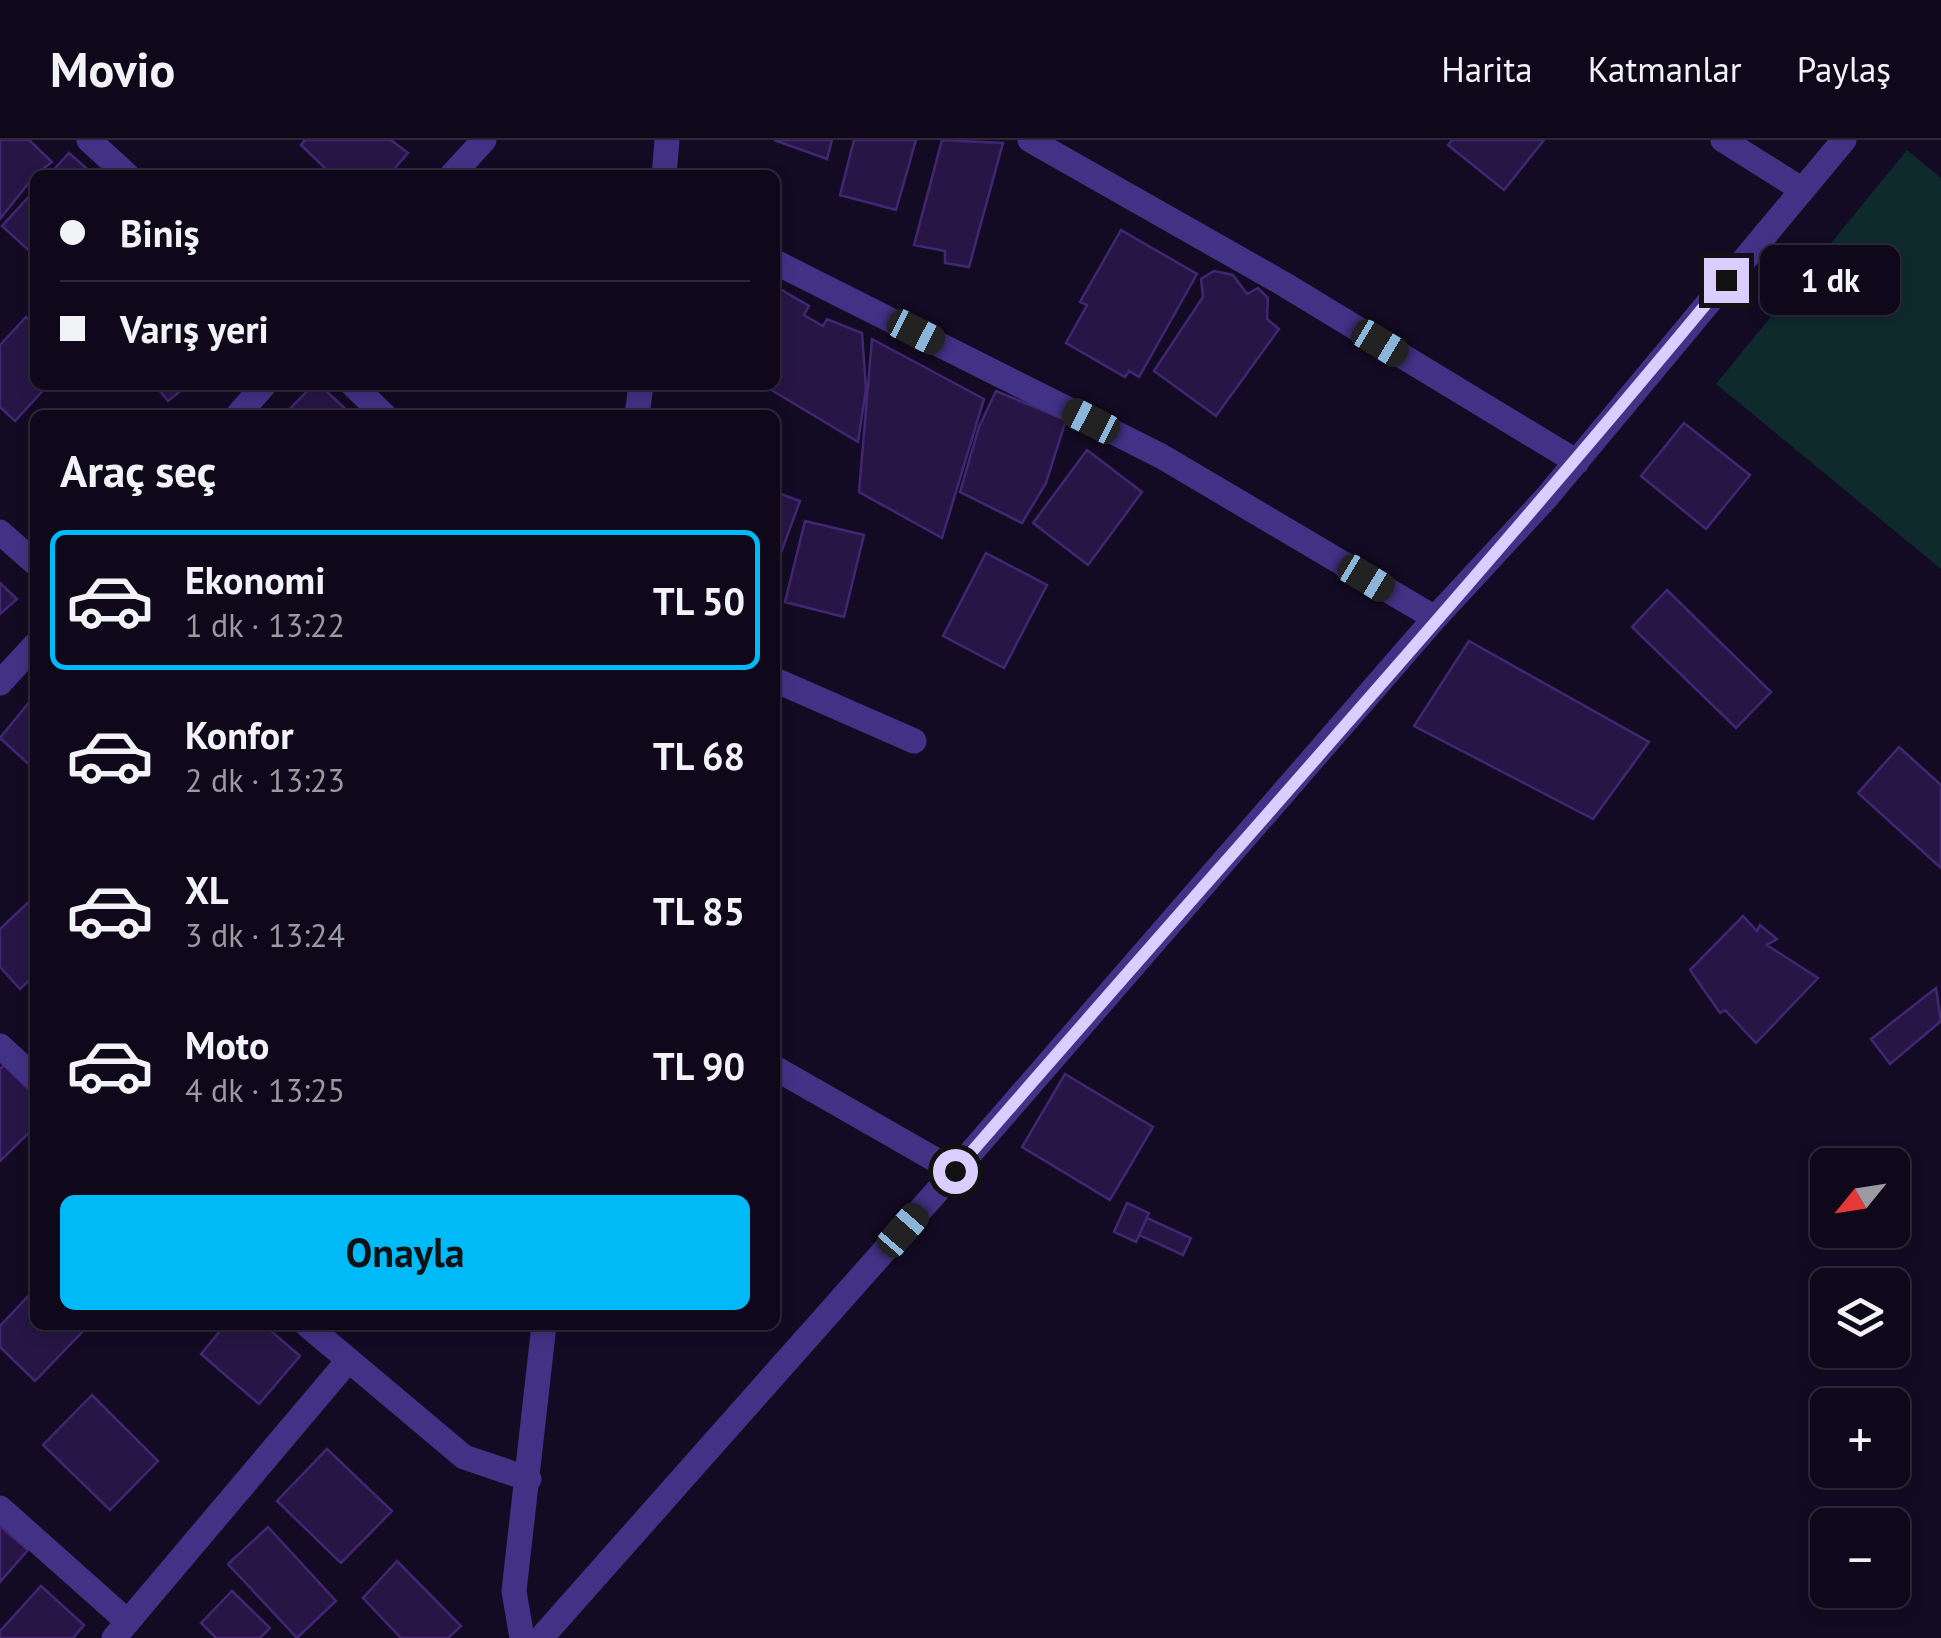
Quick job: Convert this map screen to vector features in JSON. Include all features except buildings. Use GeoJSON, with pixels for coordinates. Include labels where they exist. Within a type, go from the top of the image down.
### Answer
{"type":"FeatureCollection","features":[{"type":"Feature","properties":{"kind":"street"},"geometry":{"type":"LineString","coordinates":[[89,140],[122,170]]}},
{"type":"Feature","properties":{"kind":"street"},"geometry":{"type":"LineString","coordinates":[[457,170],[484,140]]}},
{"type":"Feature","properties":{"kind":"street"},"geometry":{"type":"LineString","coordinates":[[665,170],[668,140]]}},
{"type":"Feature","properties":{"kind":"street"},"geometry":{"type":"LineString","coordinates":[[1030,140],[1282,284],[1577,462]]}},
{"type":"Feature","properties":{"kind":"street"},"geometry":{"type":"LineString","coordinates":[[1724,140],[1801,189]]}},
{"type":"Feature","properties":{"kind":"street"},"geometry":{"type":"LineString","coordinates":[[540,1638],[955,1171],[1435,618],[1577,462],[1844,140]]}},
{"type":"Feature","properties":{"kind":"street"},"geometry":{"type":"LineString","coordinates":[[780,265],[1161,456],[1435,618]]}},
{"type":"Feature","properties":{"kind":"street"},"geometry":{"type":"LineString","coordinates":[[242,410],[260,390]]}},
{"type":"Feature","properties":{"kind":"street"},"geometry":{"type":"LineString","coordinates":[[358,390],[379,410]]}},
{"type":"Feature","properties":{"kind":"street"},"geometry":{"type":"LineString","coordinates":[[0,532],[30,559]]}},
{"type":"Feature","properties":{"kind":"street"},"geometry":{"type":"LineString","coordinates":[[0,683],[30,650]]}},
{"type":"Feature","properties":{"kind":"street"},"geometry":{"type":"LineString","coordinates":[[780,682],[914,741]]}},
{"type":"Feature","properties":{"kind":"street"},"geometry":{"type":"LineString","coordinates":[[0,1046],[30,1073]]}},
{"type":"Feature","properties":{"kind":"street"},"geometry":{"type":"LineString","coordinates":[[780,1071],[955,1171]]}},
{"type":"Feature","properties":{"kind":"street"},"geometry":{"type":"LineString","coordinates":[[312,1330],[464,1456],[529,1479]]}},
{"type":"Feature","properties":{"kind":"street"},"geometry":{"type":"LineString","coordinates":[[522,1638],[514,1591],[544,1330]]}},
{"type":"Feature","properties":{"kind":"street"},"geometry":{"type":"LineString","coordinates":[[0,1508],[121,1630],[347,1362]]}},
{"type":"Feature","properties":{"kind":"green space"},"geometry":{"type":"Polygon","coordinates":[[[1907,150],[1941,178],[1941,569],[1716,384],[1907,150]]]}},
{"type":"Feature","properties":{"kind":"route"},"geometry":{"type":"LineString","coordinates":[[955,1171],[1435,618],[1546,498],[1726,280]]}}]}
